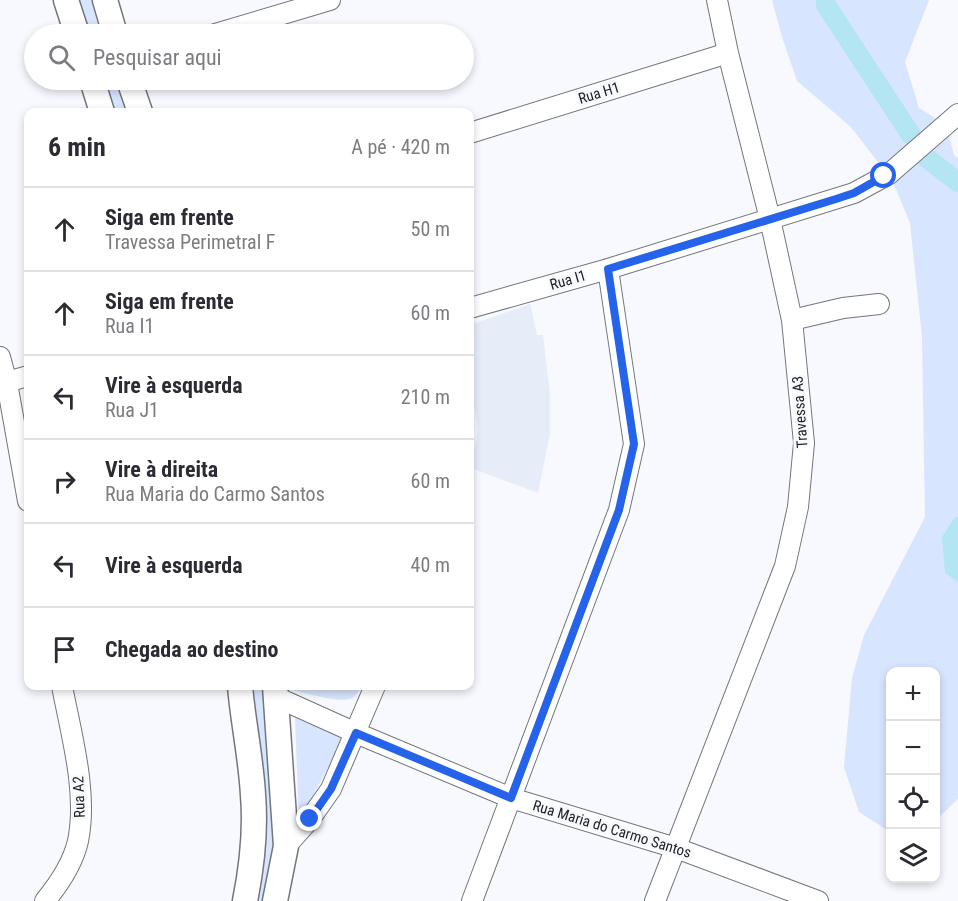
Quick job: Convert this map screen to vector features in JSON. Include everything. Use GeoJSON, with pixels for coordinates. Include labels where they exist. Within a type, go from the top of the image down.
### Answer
{"type":"FeatureCollection","features":[{"type":"Feature","properties":{"kind":"street"},"geometry":{"type":"LineString","coordinates":[[66,0],[74,24]]}},
{"type":"Feature","properties":{"kind":"street"},"geometry":{"type":"LineString","coordinates":[[105,0],[112,24]]}},
{"type":"Feature","properties":{"kind":"street"},"geometry":{"type":"LineString","coordinates":[[242,24],[292,6],[330,0]]}},
{"type":"Feature","properties":{"kind":"street","name":"Travessa A3"},"geometry":{"type":"LineString","coordinates":[[655,901],[785,566],[798,507],[804,443],[792,320],[717,0]]}},
{"type":"Feature","properties":{"kind":"street","name":"Rua H1"},"geometry":{"type":"LineString","coordinates":[[474,132],[728,53]]}},
{"type":"Feature","properties":{"kind":"street"},"geometry":{"type":"LineString","coordinates":[[95,90],[101,108]]}},
{"type":"Feature","properties":{"kind":"street"},"geometry":{"type":"LineString","coordinates":[[132,90],[139,108]]}},
{"type":"Feature","properties":{"kind":"street","name":"Rua I1"},"geometry":{"type":"LineString","coordinates":[[474,307],[608,269],[854,193],[889,174],[952,120]]}},
{"type":"Feature","properties":{"kind":"street"},"geometry":{"type":"LineString","coordinates":[[472,901],[619,510],[634,444],[608,269]]}},
{"type":"Feature","properties":{"kind":"street"},"geometry":{"type":"LineString","coordinates":[[792,320],[843,308],[879,304]]}},
{"type":"Feature","properties":{"kind":"street"},"geometry":{"type":"LineString","coordinates":[[0,357],[3,384],[24,482]]}},
{"type":"Feature","properties":{"kind":"street"},"geometry":{"type":"LineString","coordinates":[[3,384],[24,377]]}},
{"type":"Feature","properties":{"kind":"street","name":"Rua A2"},"geometry":{"type":"LineString","coordinates":[[45,901],[69,865],[78,841],[80,823],[78,769],[63,690]]}},
{"type":"Feature","properties":{"kind":"street"},"geometry":{"type":"LineString","coordinates":[[241,690],[254,797],[254,840],[245,901]]}},
{"type":"Feature","properties":{"kind":"street"},"geometry":{"type":"LineString","coordinates":[[286,846],[310,819],[331,789],[373,690]]}},
{"type":"Feature","properties":{"kind":"street"},"geometry":{"type":"LineString","coordinates":[[275,691],[286,846],[275,901]]}},
{"type":"Feature","properties":{"kind":"street","name":"Rua Maria do Carmo Santos"},"geometry":{"type":"LineString","coordinates":[[275,691],[356,733],[511,798],[676,848],[818,901]]}},
{"type":"Feature","properties":{"kind":"shaded area"},"geometry":{"type":"Polygon","coordinates":[[[79,0],[96,0],[104,24],[87,24],[79,0]]]}},
{"type":"Feature","properties":{"kind":"shaded area"},"geometry":{"type":"Polygon","coordinates":[[[772,0],[929,0],[905,62],[919,108],[946,125],[954,155],[958,158],[958,799],[940,816],[940,667],[886,667],[886,829],[859,812],[844,767],[852,678],[864,635],[925,517],[922,337],[910,223],[893,182],[851,127],[797,81],[772,0]]]}},
{"type":"Feature","properties":{"kind":"shaded area"},"geometry":{"type":"Polygon","coordinates":[[[107,90],[123,90],[129,108],[114,108],[107,90]]]}},
{"type":"Feature","properties":{"kind":"shaded area"},"geometry":{"type":"Polygon","coordinates":[[[530,304],[537,335],[543,335],[550,394],[550,434],[538,493],[474,469],[478,430],[474,404],[474,324],[530,304]]]}},
{"type":"Feature","properties":{"kind":"shaded area"},"geometry":{"type":"Polygon","coordinates":[[[955,517],[958,517],[958,582],[945,573],[942,537],[955,517]]]}},
{"type":"Feature","properties":{"kind":"shaded area"},"geometry":{"type":"Polygon","coordinates":[[[254,690],[264,690],[277,804],[271,873],[266,901],[251,901],[264,841],[262,756],[254,690]]]}},
{"type":"Feature","properties":{"kind":"shaded area"},"geometry":{"type":"Polygon","coordinates":[[[293,690],[359,690],[347,700],[293,690]]]}},
{"type":"Feature","properties":{"kind":"shaded area"},"geometry":{"type":"Polygon","coordinates":[[[295,718],[343,739],[299,822],[295,718]]]}},
{"type":"Feature","properties":{"kind":"waterway"},"geometry":{"type":"LineString","coordinates":[[826,0],[826,5],[911,135]]}},
{"type":"Feature","properties":{"kind":"waterway"},"geometry":{"type":"LineString","coordinates":[[924,156],[958,182]]}},
{"type":"Feature","properties":{"kind":"route"},"geometry":{"type":"LineString","coordinates":[[310,819],[331,789],[356,733],[511,798],[619,510],[634,444],[608,269],[854,193],[884,176]]}}]}
